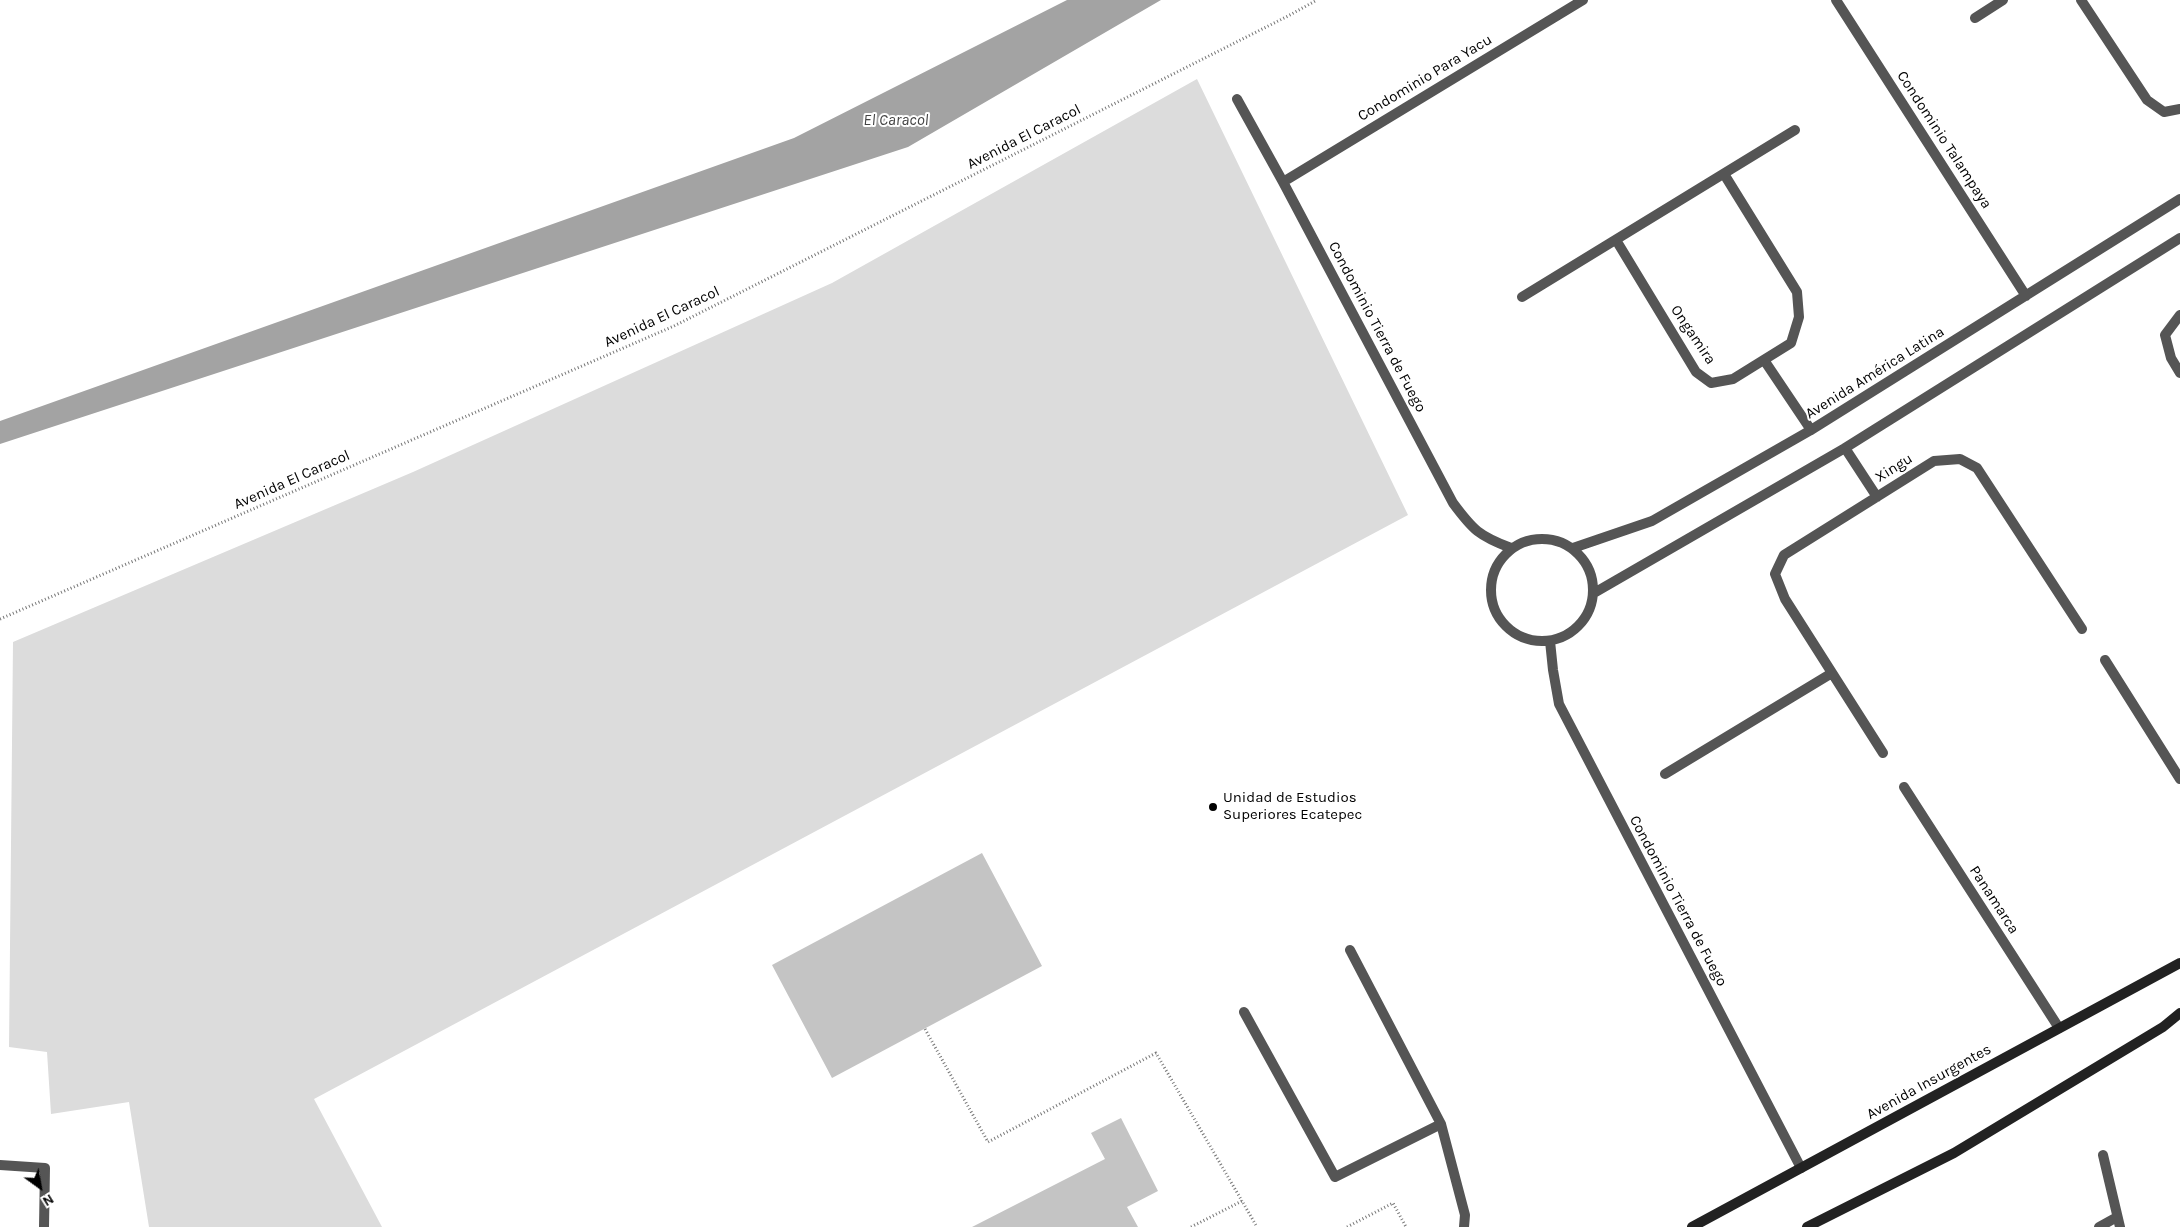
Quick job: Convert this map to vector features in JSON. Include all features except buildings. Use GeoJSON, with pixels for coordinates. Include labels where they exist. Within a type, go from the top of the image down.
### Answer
{"type":"FeatureCollection","features":[{"type":"Feature","properties":{"kind":"main road","name":"Avenida Insurgentes"},"geometry":{"type":"LineString","coordinates":[[1692,1227],[2180,963]]}},
{"type":"Feature","properties":{"kind":"main road"},"geometry":{"type":"LineString","coordinates":[[1807,1227],[1954,1152],[2162,1027],[2180,1014]]}},
{"type":"Feature","properties":{"kind":"street","name":"Condominio Para Yacu"},"geometry":{"type":"LineString","coordinates":[[1283,182],[1583,0]]}},
{"type":"Feature","properties":{"kind":"street","name":"Condominio Talampaya"},"geometry":{"type":"LineString","coordinates":[[1836,0],[2026,296]]}},
{"type":"Feature","properties":{"kind":"street"},"geometry":{"type":"LineString","coordinates":[[1975,18],[2003,0]]}},
{"type":"Feature","properties":{"kind":"street"},"geometry":{"type":"LineString","coordinates":[[2081,0],[2147,100],[2164,112],[2180,109]]}},
{"type":"Feature","properties":{"kind":"street","name":"Condominio Tierra de Fuego"},"geometry":{"type":"LineString","coordinates":[[1237,99],[1453,503],[1471,528],[1492,541],[1511,548]]}},
{"type":"Feature","properties":{"kind":"street"},"geometry":{"type":"LineString","coordinates":[[1522,297],[1795,130]]}},
{"type":"Feature","properties":{"kind":"street","name":"Ongamira"},"geometry":{"type":"LineString","coordinates":[[1616,240],[1696,372],[1711,383],[1733,379],[1791,343],[1799,317],[1797,292],[1724,174]]}},
{"type":"Feature","properties":{"kind":"street","name":"Avenida América Latina"},"geometry":{"type":"LineString","coordinates":[[1573,548],[1652,521],[1811,430],[2180,199]]}},
{"type":"Feature","properties":{"kind":"street"},"geometry":{"type":"LineString","coordinates":[[1594,593],[1845,448],[2180,238]]}},
{"type":"Feature","properties":{"kind":"street"},"geometry":{"type":"LineString","coordinates":[[2180,315],[2165,335],[2171,358],[2180,373]]}},
{"type":"Feature","properties":{"kind":"street"},"geometry":{"type":"LineString","coordinates":[[1764,360],[1811,430]]}},
{"type":"Feature","properties":{"kind":"street"},"geometry":{"type":"LineString","coordinates":[[1845,448],[1877,497]]}},
{"type":"Feature","properties":{"kind":"street","name":"Xingu"},"geometry":{"type":"LineString","coordinates":[[1883,753],[1785,599],[1775,574],[1784,555],[1934,461],[1960,459],[1977,468],[2082,629]]}},
{"type":"Feature","properties":{"kind":"street"},"geometry":{"type":"LineString","coordinates":[[1531,539],[1553,539],[1573,548],[1585,560],[1592,576],[1594,593],[1590,610],[1581,624],[1567,635],[1550,641],[1533,641],[1517,635],[1503,625],[1494,610],[1490,594],[1492,576],[1499,561],[1511,548],[1531,539]]}},
{"type":"Feature","properties":{"kind":"street","name":"Condominio Tierra de Fuego"},"geometry":{"type":"LineString","coordinates":[[1550,641],[1552,670],[1559,704],[1801,1168]]}},
{"type":"Feature","properties":{"kind":"street"},"geometry":{"type":"LineString","coordinates":[[2105,660],[2180,780]]}},
{"type":"Feature","properties":{"kind":"street"},"geometry":{"type":"LineString","coordinates":[[1665,774],[1832,673]]}},
{"type":"Feature","properties":{"kind":"street","name":"Panamarca"},"geometry":{"type":"LineString","coordinates":[[1904,787],[2059,1028]]}},
{"type":"Feature","properties":{"kind":"street"},"geometry":{"type":"LineString","coordinates":[[1350,950],[1441,1124],[1464,1215],[1464,1227]]}},
{"type":"Feature","properties":{"kind":"street"},"geometry":{"type":"LineString","coordinates":[[1244,1012],[1335,1177],[1441,1124]]}},
{"type":"Feature","properties":{"kind":"street"},"geometry":{"type":"LineString","coordinates":[[2099,1227],[2119,1222],[2103,1155]]}},
{"type":"Feature","properties":{"kind":"street"},"geometry":{"type":"LineString","coordinates":[[0,1166],[45,1168],[44,1227]]}},
{"type":"Feature","properties":{"kind":"path","name":"Avenida El Caracol"},"geometry":{"type":"LineString","coordinates":[[0,619],[674,326],[1280,21],[1317,0]]}},
{"type":"Feature","properties":{"kind":"path"},"geometry":{"type":"LineString","coordinates":[[925,1029],[988,1142],[1156,1053],[1257,1227]]}},
{"type":"Feature","properties":{"kind":"path"},"geometry":{"type":"LineString","coordinates":[[1191,1227],[1242,1201]]}},
{"type":"Feature","properties":{"kind":"path"},"geometry":{"type":"LineString","coordinates":[[1347,1227],[1393,1203],[1406,1227]]}},
{"type":"Feature","properties":{"kind":"shaded area"},"geometry":{"type":"Polygon","coordinates":[[[1197,79],[1408,515],[314,1099],[382,1227],[149,1227],[129,1102],[51,1114],[47,1052],[9,1047],[13,642],[413,472],[832,283],[1197,79]]]}},
{"type":"Feature","properties":{"kind":"water","name":"El Caracol"},"geometry":{"type":"Polygon","coordinates":[[[1067,0],[1161,0],[908,147],[0,444],[0,421],[794,138],[1067,0]]]}},
{"type":"Feature","properties":{"kind":"place","name":"Unidad de Estudios Superiores Ecatepec"},"geometry":{"type":"Point","coordinates":[1213,807]}}]}
